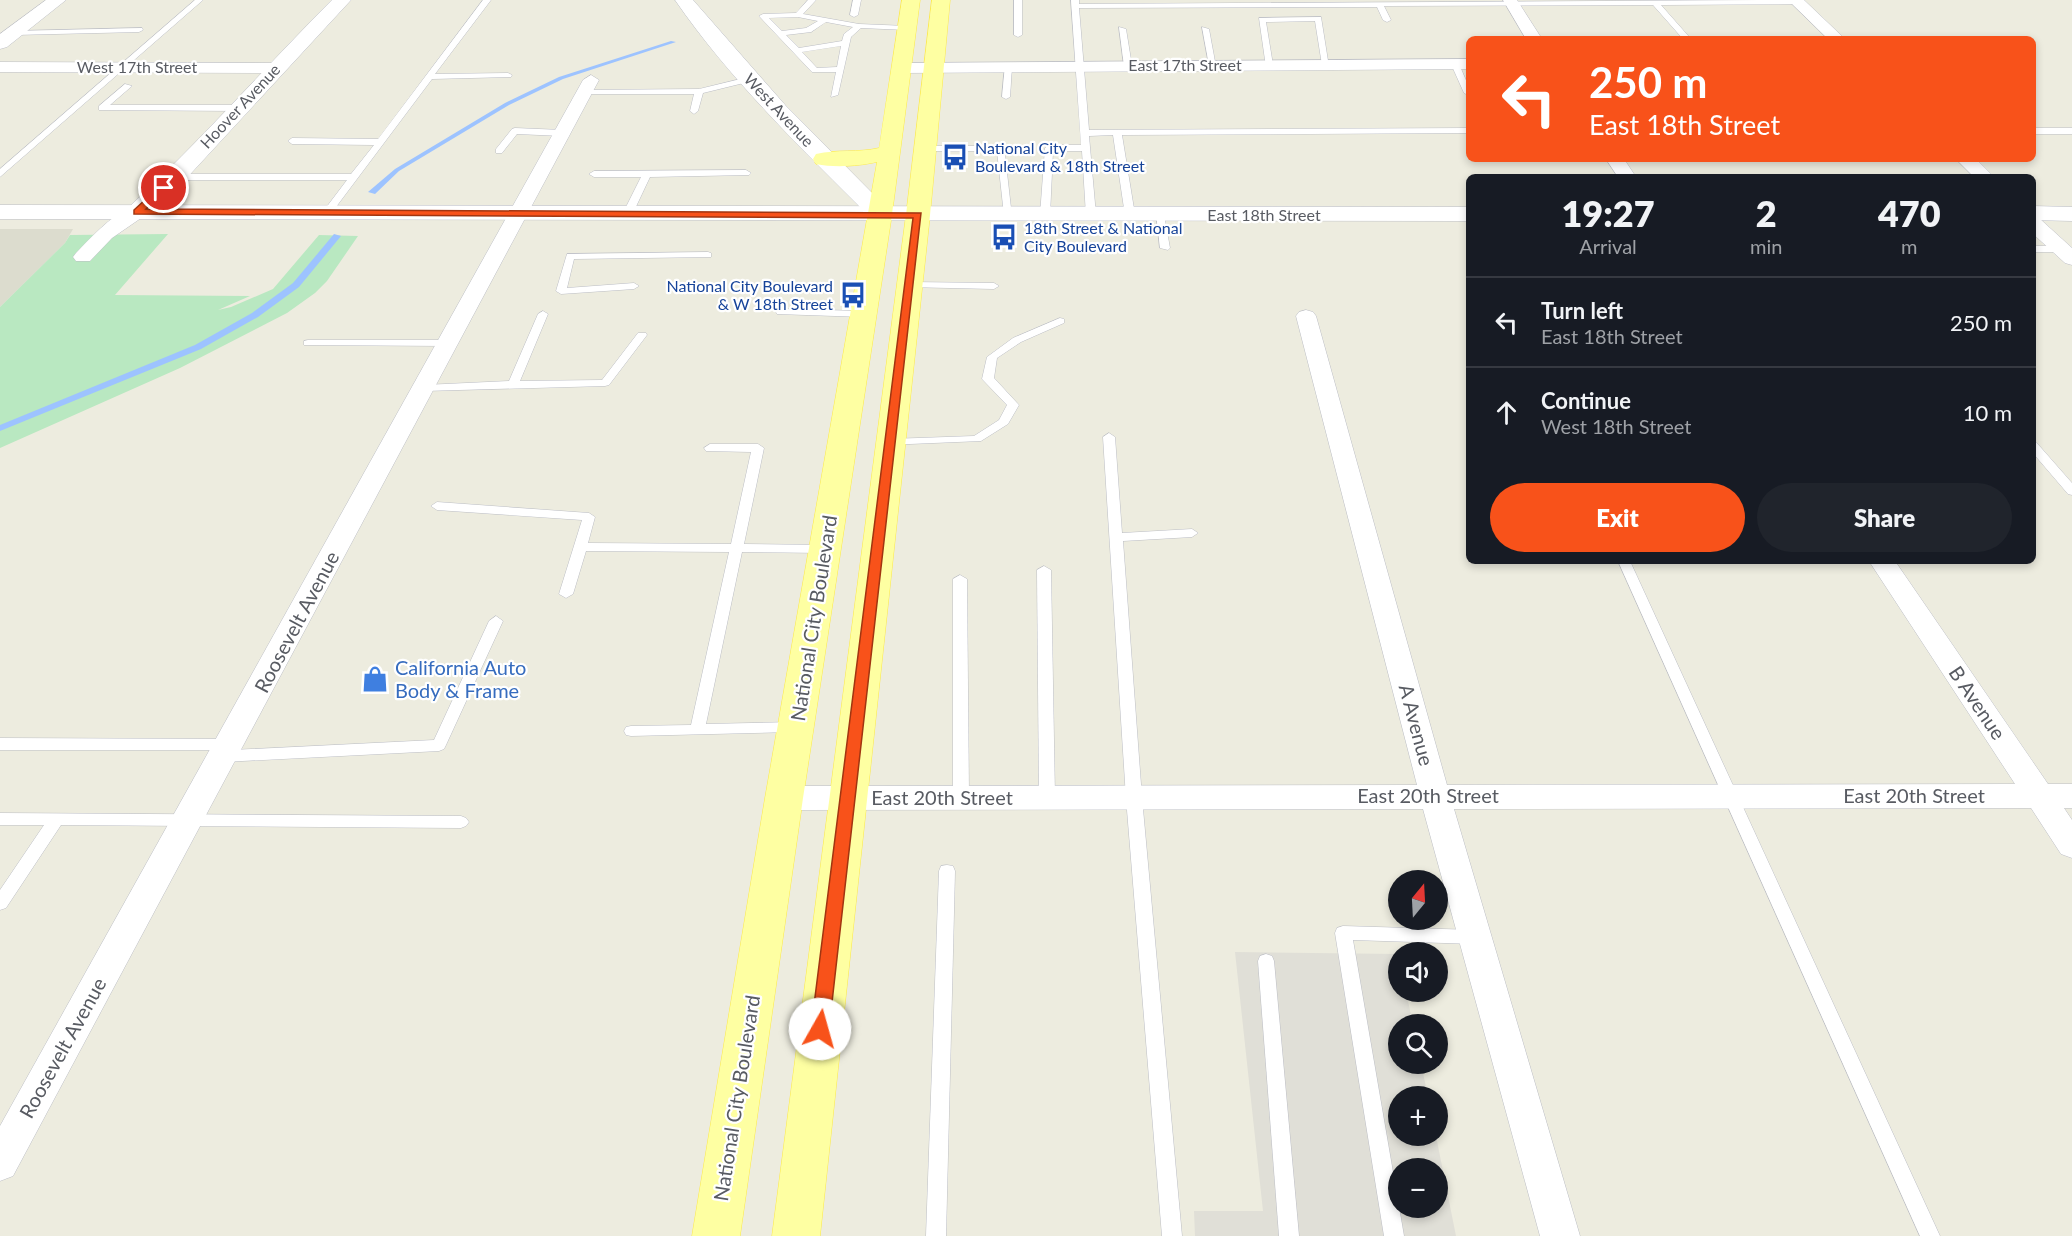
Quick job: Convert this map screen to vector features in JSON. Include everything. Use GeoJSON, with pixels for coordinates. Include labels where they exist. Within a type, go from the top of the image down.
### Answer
{"type":"FeatureCollection","features":[{"type":"Feature","properties":{"kind":"main road"},"geometry":{"type":"LineString","coordinates":[[7,38],[57,0]]}},
{"type":"Feature","properties":{"kind":"main road","name":"Hoover Avenue"},"geometry":{"type":"LineString","coordinates":[[137,212],[175,177],[275,68],[342,0]]}},
{"type":"Feature","properties":{"kind":"main road","name":"West Avenue"},"geometry":{"type":"LineString","coordinates":[[684,0],[750,79],[824,159],[880,214]]}},
{"type":"Feature","properties":{"kind":"main road","name":"National City Boulevard"},"geometry":{"type":"LineString","coordinates":[[716,1236],[784,798],[880,214],[911,0]]}},
{"type":"Feature","properties":{"kind":"main road"},"geometry":{"type":"LineString","coordinates":[[796,1236],[918,215],[941,0]]}},
{"type":"Feature","properties":{"kind":"main road"},"geometry":{"type":"LineString","coordinates":[[824,159],[865,158],[889,152]]}},
{"type":"Feature","properties":{"kind":"main road","name":"East 18th Street"},"geometry":{"type":"LineString","coordinates":[[0,212],[1466,214]]}},
{"type":"Feature","properties":{"kind":"main road"},"geometry":{"type":"LineString","coordinates":[[2036,213],[2072,214]]}},
{"type":"Feature","properties":{"kind":"street"},"geometry":{"type":"LineString","coordinates":[[1796,1],[1834,36]]}},
{"type":"Feature","properties":{"kind":"street"},"geometry":{"type":"LineString","coordinates":[[1512,2],[1532,36]]}},
{"type":"Feature","properties":{"kind":"street","name":"East 17th Street"},"geometry":{"type":"LineString","coordinates":[[901,68],[1462,64]]}},
{"type":"Feature","properties":{"kind":"street","name":"West 17th Street"},"geometry":{"type":"LineString","coordinates":[[0,67],[275,68]]}},
{"type":"Feature","properties":{"kind":"street","name":"Roosevelt Avenue"},"geometry":{"type":"LineString","coordinates":[[0,1163],[588,86]]}},
{"type":"Feature","properties":{"kind":"street"},"geometry":{"type":"LineString","coordinates":[[1968,162],[1982,174]]}},
{"type":"Feature","properties":{"kind":"street","name":"Hoover Avenue"},"geometry":{"type":"LineString","coordinates":[[83,257],[105,234],[137,212]]}},
{"type":"Feature","properties":{"kind":"street"},"geometry":{"type":"LineString","coordinates":[[2036,226],[2067,254]]}},
{"type":"Feature","properties":{"kind":"street","name":"A Avenue"},"geometry":{"type":"LineString","coordinates":[[1306,316],[1435,796],[1560,1236]]}},
{"type":"Feature","properties":{"kind":"street","name":"B Avenue"},"geometry":{"type":"LineString","coordinates":[[1884,564],[2072,845]]}},
{"type":"Feature","properties":{"kind":"street","name":"East 20th Street"},"geometry":{"type":"LineString","coordinates":[[784,798],[2072,796]]}},
{"type":"Feature","properties":{"kind":"lane"},"geometry":{"type":"LineString","coordinates":[[0,174],[199,0]]}},
{"type":"Feature","properties":{"kind":"lane"},"geometry":{"type":"LineString","coordinates":[[327,213],[487,0]]}},
{"type":"Feature","properties":{"kind":"lane"},"geometry":{"type":"LineString","coordinates":[[798,15],[812,0]]}},
{"type":"Feature","properties":{"kind":"lane"},"geometry":{"type":"LineString","coordinates":[[854,15],[857,0]]}},
{"type":"Feature","properties":{"kind":"lane"},"geometry":{"type":"LineString","coordinates":[[1018,0],[1018,35]]}},
{"type":"Feature","properties":{"kind":"lane"},"geometry":{"type":"LineString","coordinates":[[1091,215],[1075,3],[1379,4],[1796,1]]}},
{"type":"Feature","properties":{"kind":"lane"},"geometry":{"type":"LineString","coordinates":[[1655,3],[1684,36]]}},
{"type":"Feature","properties":{"kind":"lane"},"geometry":{"type":"LineString","coordinates":[[1379,4],[1387,20]]}},
{"type":"Feature","properties":{"kind":"lane"},"geometry":{"type":"LineString","coordinates":[[841,69],[815,70],[763,16],[798,15],[859,26],[907,28]]}},
{"type":"Feature","properties":{"kind":"lane"},"geometry":{"type":"LineString","coordinates":[[1269,65],[1262,20],[1318,19],[1326,64]]}},
{"type":"Feature","properties":{"kind":"lane"},"geometry":{"type":"LineString","coordinates":[[780,34],[808,30],[824,20]]}},
{"type":"Feature","properties":{"kind":"lane"},"geometry":{"type":"LineString","coordinates":[[834,94],[847,36],[859,26]]}},
{"type":"Feature","properties":{"kind":"lane"},"geometry":{"type":"LineString","coordinates":[[1122,29],[1128,66]]}},
{"type":"Feature","properties":{"kind":"lane"},"geometry":{"type":"LineString","coordinates":[[1205,29],[1213,65]]}},
{"type":"Feature","properties":{"kind":"lane"},"geometry":{"type":"LineString","coordinates":[[7,38],[139,30]]}},
{"type":"Feature","properties":{"kind":"lane"},"geometry":{"type":"LineString","coordinates":[[797,51],[845,43]]}},
{"type":"Feature","properties":{"kind":"lane"},"geometry":{"type":"LineString","coordinates":[[1462,64],[1466,83]]}},
{"type":"Feature","properties":{"kind":"lane"},"geometry":{"type":"LineString","coordinates":[[1006,98],[1008,67]]}},
{"type":"Feature","properties":{"kind":"lane"},"geometry":{"type":"LineString","coordinates":[[429,78],[508,75]]}},
{"type":"Feature","properties":{"kind":"lane"},"geometry":{"type":"LineString","coordinates":[[588,86],[699,91],[750,79]]}},
{"type":"Feature","properties":{"kind":"lane"},"geometry":{"type":"LineString","coordinates":[[128,86],[102,108],[238,108]]}},
{"type":"Feature","properties":{"kind":"lane"},"geometry":{"type":"LineString","coordinates":[[694,111],[699,91]]}},
{"type":"Feature","properties":{"kind":"lane"},"geometry":{"type":"LineString","coordinates":[[499,151],[515,130],[562,133]]}},
{"type":"Feature","properties":{"kind":"lane"},"geometry":{"type":"LineString","coordinates":[[1085,133],[1466,131]]}},
{"type":"Feature","properties":{"kind":"lane"},"geometry":{"type":"LineString","coordinates":[[2036,131],[2072,131]]}},
{"type":"Feature","properties":{"kind":"lane"},"geometry":{"type":"LineString","coordinates":[[1117,132],[1130,215]]}},
{"type":"Feature","properties":{"kind":"lane"},"geometry":{"type":"LineString","coordinates":[[292,141],[380,142]]}},
{"type":"Feature","properties":{"kind":"lane"},"geometry":{"type":"LineString","coordinates":[[925,148],[1001,148],[1009,215]]}},
{"type":"Feature","properties":{"kind":"lane"},"geometry":{"type":"LineString","coordinates":[[1045,215],[1050,148],[1086,148]]}},
{"type":"Feature","properties":{"kind":"lane"},"geometry":{"type":"LineString","coordinates":[[594,174],[746,174]]}},
{"type":"Feature","properties":{"kind":"lane"},"geometry":{"type":"LineString","coordinates":[[628,213],[647,174]]}},
{"type":"Feature","properties":{"kind":"lane"},"geometry":{"type":"LineString","coordinates":[[175,177],[354,177]]}},
{"type":"Feature","properties":{"kind":"lane"},"geometry":{"type":"LineString","coordinates":[[1159,215],[1166,248]]}},
{"type":"Feature","properties":{"kind":"lane"},"geometry":{"type":"LineString","coordinates":[[2036,250],[2067,254]]}},
{"type":"Feature","properties":{"kind":"lane"},"geometry":{"type":"LineString","coordinates":[[634,286],[561,291],[570,256],[708,255]]}},
{"type":"Feature","properties":{"kind":"lane"},"geometry":{"type":"LineString","coordinates":[[909,285],[994,286]]}},
{"type":"Feature","properties":{"kind":"lane"},"geometry":{"type":"LineString","coordinates":[[781,312],[864,314]]}},
{"type":"Feature","properties":{"kind":"lane"},"geometry":{"type":"LineString","coordinates":[[513,384],[543,314]]}},
{"type":"Feature","properties":{"kind":"lane"},"geometry":{"type":"LineString","coordinates":[[890,443],[977,439],[1004,422],[1013,405],[988,379],[992,357],[1017,340],[1060,321]]}},
{"type":"Feature","properties":{"kind":"lane"},"geometry":{"type":"LineString","coordinates":[[424,388],[605,383],[642,334]]}},
{"type":"Feature","properties":{"kind":"lane"},"geometry":{"type":"LineString","coordinates":[[308,343],[448,343]]}},
{"type":"Feature","properties":{"kind":"lane"},"geometry":{"type":"LineString","coordinates":[[1109,437],[1134,798],[1172,1236]]}},
{"type":"Feature","properties":{"kind":"lane"},"geometry":{"type":"LineString","coordinates":[[697,730],[758,448],[710,448]]}},
{"type":"Feature","properties":{"kind":"lane"},"geometry":{"type":"LineString","coordinates":[[2036,449],[2072,491]]}},
{"type":"Feature","properties":{"kind":"lane"},"geometry":{"type":"LineString","coordinates":[[436,506],[589,517],[566,594]]}},
{"type":"Feature","properties":{"kind":"lane"},"geometry":{"type":"LineString","coordinates":[[1116,537],[1192,533]]}},
{"type":"Feature","properties":{"kind":"lane"},"geometry":{"type":"LineString","coordinates":[[581,547],[825,549]]}},
{"type":"Feature","properties":{"kind":"lane"},"geometry":{"type":"LineString","coordinates":[[1625,564],[1930,1236]]}},
{"type":"Feature","properties":{"kind":"lane"},"geometry":{"type":"LineString","coordinates":[[1044,570],[1047,798]]}},
{"type":"Feature","properties":{"kind":"lane"},"geometry":{"type":"LineString","coordinates":[[960,579],[961,798]]}},
{"type":"Feature","properties":{"kind":"lane"},"geometry":{"type":"LineString","coordinates":[[0,744],[227,750],[439,745],[496,621]]}},
{"type":"Feature","properties":{"kind":"lane"},"geometry":{"type":"LineString","coordinates":[[631,731],[796,727]]}},
{"type":"Feature","properties":{"kind":"lane"},"geometry":{"type":"LineString","coordinates":[[0,819],[460,822]]}},
{"type":"Feature","properties":{"kind":"lane"},"geometry":{"type":"LineString","coordinates":[[0,903],[56,820]]}},
{"type":"Feature","properties":{"kind":"lane"},"geometry":{"type":"LineString","coordinates":[[936,1236],[947,871]]}},
{"type":"Feature","properties":{"kind":"lane"},"geometry":{"type":"LineString","coordinates":[[1394,1236],[1343,933],[1475,937]]}},
{"type":"Feature","properties":{"kind":"lane"},"geometry":{"type":"LineString","coordinates":[[1266,961],[1289,1236]]}},
{"type":"Feature","properties":{"kind":"shaded area"},"geometry":{"type":"Polygon","coordinates":[[[0,229],[73,229],[65,243],[0,307],[0,229]]]}},
{"type":"Feature","properties":{"kind":"shaded area"},"geometry":{"type":"Polygon","coordinates":[[[1235,952],[1388,954],[1388,1002],[1408,1002],[1411,1014],[1388,1014],[1388,1074],[1423,1074],[1426,1086],[1388,1086],[1388,1146],[1438,1146],[1440,1158],[1388,1158],[1388,1218],[1448,1218],[1448,1196],[1456,1236],[1195,1236],[1194,1211],[1263,1211],[1235,952]]]}},
{"type":"Feature","properties":{"kind":"green space"},"geometry":{"type":"Polygon","coordinates":[[[168,234],[115,295],[250,296],[218,310],[231,307],[273,289],[319,235],[358,236],[327,281],[315,293],[287,313],[180,368],[0,448],[0,307],[65,243],[70,235],[168,234]]]}},
{"type":"Feature","properties":{"kind":"waterway"},"geometry":{"type":"LineString","coordinates":[[372,192],[397,170],[507,104],[561,78],[673,42]]}},
{"type":"Feature","properties":{"kind":"waterway"},"geometry":{"type":"LineString","coordinates":[[0,428],[198,347],[255,315],[296,285],[337,236]]}},
{"type":"Feature","properties":{"kind":"place","name":"National City Boulevard & 18th Street"},"geometry":{"type":"Point","coordinates":[955,157]}},
{"type":"Feature","properties":{"kind":"place","name":"18th Street & National City Boulevard"},"geometry":{"type":"Point","coordinates":[1004,237]}},
{"type":"Feature","properties":{"kind":"place","name":"National City Boulevard & W 18th Street"},"geometry":{"type":"Point","coordinates":[853,295]}},
{"type":"Feature","properties":{"kind":"place","name":"California Auto Body & Frame"},"geometry":{"type":"Point","coordinates":[375,679]}},
{"type":"Feature","properties":{"kind":"route"},"geometry":{"type":"LineString","coordinates":[[164,188],[137,212],[918,215],[820,1029]]}}]}
